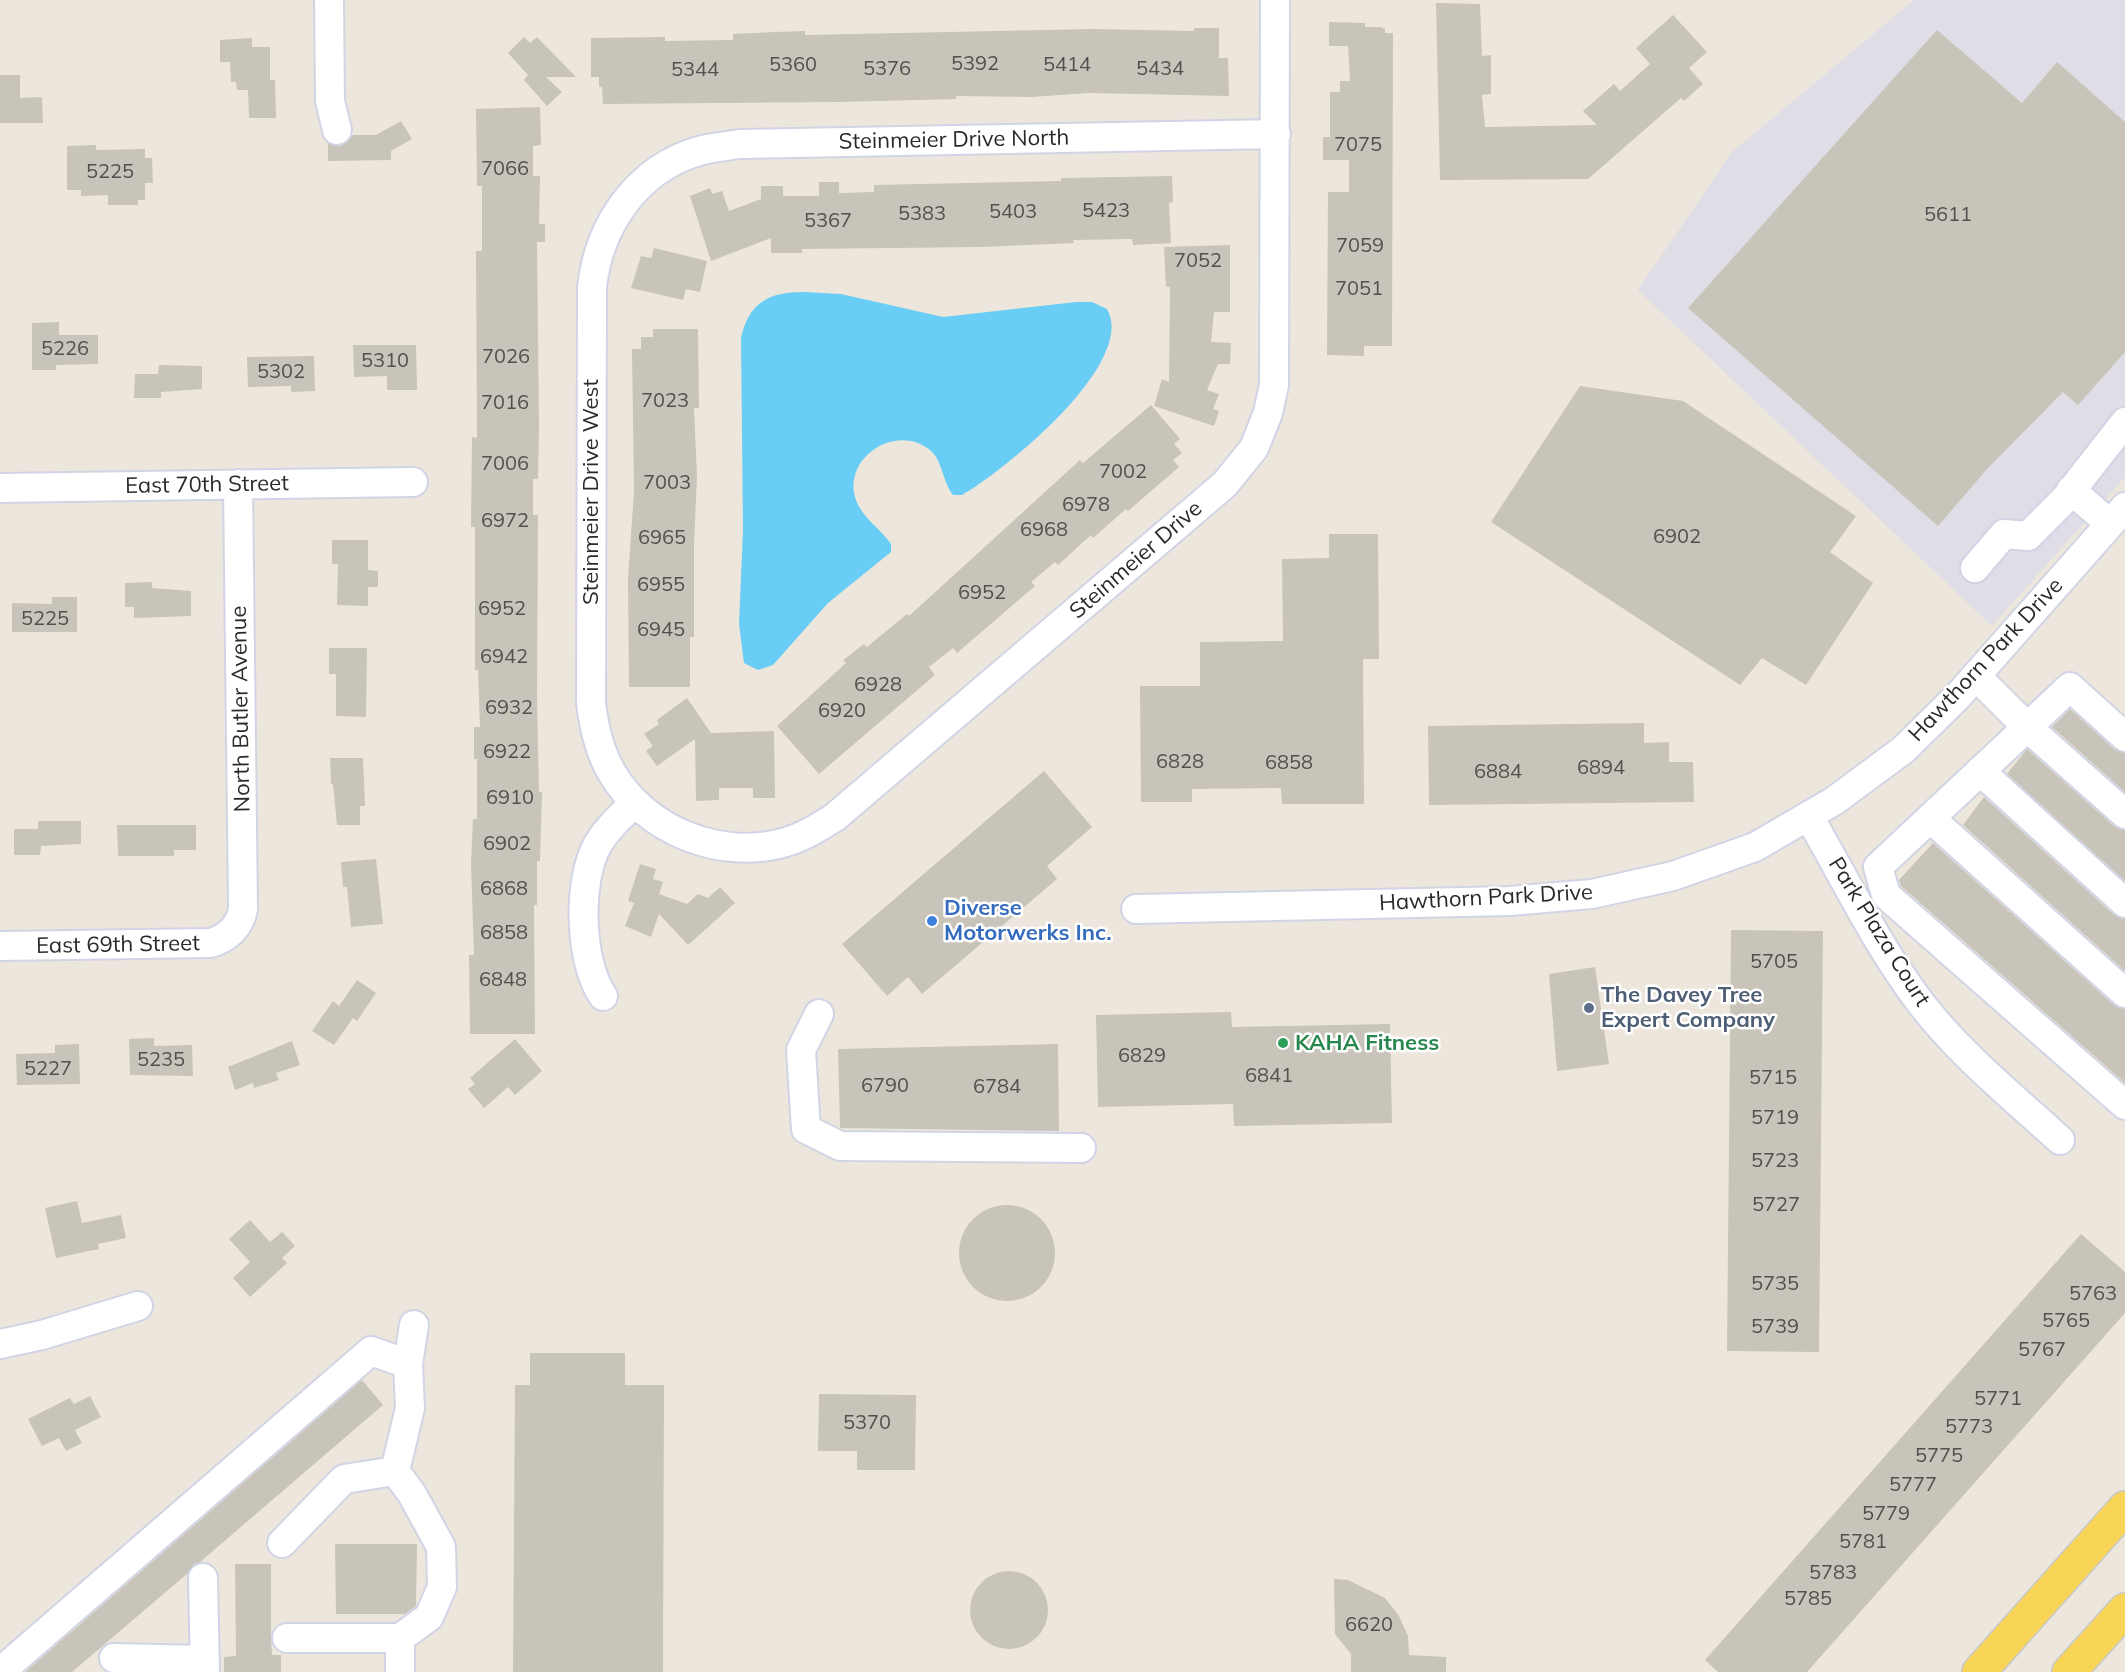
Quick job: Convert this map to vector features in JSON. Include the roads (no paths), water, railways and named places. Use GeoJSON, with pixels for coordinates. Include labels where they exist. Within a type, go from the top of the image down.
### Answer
{"type":"FeatureCollection","features":[{"type":"Feature","properties":{"kind":"main road"},"geometry":{"type":"LineString","coordinates":[[1979,1672],[2125,1508]]}},
{"type":"Feature","properties":{"kind":"main road"},"geometry":{"type":"LineString","coordinates":[[2069,1672],[2125,1610]]}},
{"type":"Feature","properties":{"kind":"street"},"geometry":{"type":"LineString","coordinates":[[329,0],[330,101],[337,130]]}},
{"type":"Feature","properties":{"kind":"street","name":"Steinmeier Drive"},"geometry":{"type":"LineString","coordinates":[[635,803],[675,832],[711,845],[748,848],[785,842],[812,832],[835,817],[1232,478],[1258,439],[1268,413],[1274,385],[1275,0]]}},
{"type":"Feature","properties":{"kind":"street","name":"Steinmeier Drive North"},"geometry":{"type":"LineString","coordinates":[[642,184],[658,171],[693,153],[740,144],[1276,134]]}},
{"type":"Feature","properties":{"kind":"street","name":"Steinmeier Drive West"},"geometry":{"type":"LineString","coordinates":[[635,803],[612,774],[604,758],[595,730],[591,703],[592,296],[594,268],[606,232],[621,206],[642,184]]}},
{"type":"Feature","properties":{"kind":"street"},"geometry":{"type":"LineString","coordinates":[[1975,568],[2004,534],[2028,536],[2071,490],[2125,422]]}},
{"type":"Feature","properties":{"kind":"street","name":"East 70th Street"},"geometry":{"type":"LineString","coordinates":[[0,488],[413,482]]}},
{"type":"Feature","properties":{"kind":"street","name":"North Butler Avenue"},"geometry":{"type":"LineString","coordinates":[[232,932],[243,909],[238,484]]}},
{"type":"Feature","properties":{"kind":"street"},"geometry":{"type":"LineString","coordinates":[[2071,490],[2117,516]]}},
{"type":"Feature","properties":{"kind":"street","name":"Hawthorn Park Drive"},"geometry":{"type":"LineString","coordinates":[[1136,909],[1510,901],[1592,894],[1693,870],[1755,847],[1851,790],[1903,750],[1976,676],[2117,516]]}},
{"type":"Feature","properties":{"kind":"street"},"geometry":{"type":"LineString","coordinates":[[1976,676],[2027,727],[2125,814]]}},
{"type":"Feature","properties":{"kind":"street"},"geometry":{"type":"LineString","coordinates":[[2125,737],[2070,687],[1878,867],[1887,896],[2125,1106]]}},
{"type":"Feature","properties":{"kind":"street"},"geometry":{"type":"LineString","coordinates":[[1980,771],[2125,903]]}},
{"type":"Feature","properties":{"kind":"street"},"geometry":{"type":"LineString","coordinates":[[603,996],[587,961],[588,873],[593,854],[608,829],[635,803]]}},
{"type":"Feature","properties":{"kind":"street","name":"Park Plaza Court"},"geometry":{"type":"LineString","coordinates":[[1809,817],[1896,967],[1923,1006],[1976,1064],[2060,1140]]}},
{"type":"Feature","properties":{"kind":"street"},"geometry":{"type":"LineString","coordinates":[[1930,818],[2125,993]]}},
{"type":"Feature","properties":{"kind":"street","name":"East 69th Street"},"geometry":{"type":"LineString","coordinates":[[0,946],[211,943],[232,932]]}},
{"type":"Feature","properties":{"kind":"street"},"geometry":{"type":"LineString","coordinates":[[819,1014],[801,1050],[806,1129],[823,1138],[840,1146],[1081,1148]]}},
{"type":"Feature","properties":{"kind":"street"},"geometry":{"type":"LineString","coordinates":[[0,1344],[42,1335],[138,1306]]}},
{"type":"Feature","properties":{"kind":"street"},"geometry":{"type":"LineString","coordinates":[[287,1638],[400,1638],[429,1617],[442,1587],[441,1548],[412,1494],[395,1471],[410,1408],[408,1364],[414,1325]]}},
{"type":"Feature","properties":{"kind":"street"},"geometry":{"type":"LineString","coordinates":[[0,1672],[371,1351],[408,1364]]}},
{"type":"Feature","properties":{"kind":"street"},"geometry":{"type":"LineString","coordinates":[[282,1543],[344,1479],[395,1471]]}},
{"type":"Feature","properties":{"kind":"street"},"geometry":{"type":"LineString","coordinates":[[114,1658],[205,1666],[203,1578]]}},
{"type":"Feature","properties":{"kind":"street"},"geometry":{"type":"LineString","coordinates":[[400,1638],[400,1672]]}},
{"type":"Feature","properties":{"kind":"water"},"geometry":{"type":"Polygon","coordinates":[[[804,292],[841,294],[943,317],[1092,302],[1107,309],[1111,332],[1103,358],[1086,386],[1062,414],[1006,464],[962,495],[953,495],[934,455],[917,443],[903,440],[889,442],[876,448],[865,457],[857,469],[854,482],[855,497],[861,510],[891,544],[891,552],[828,603],[773,665],[758,670],[744,663],[739,624],[743,531],[741,338],[749,316],[762,302],[780,294],[804,292]]]}},
{"type":"Feature","properties":{"kind":"place","name":"Diverse Motorwerks Inc."},"geometry":{"type":"Point","coordinates":[932,921]}},
{"type":"Feature","properties":{"kind":"place","name":"The Davey Tree Expert Company"},"geometry":{"type":"Point","coordinates":[1589,1008]}},
{"type":"Feature","properties":{"kind":"place","name":"KAHA Fitness"},"geometry":{"type":"Point","coordinates":[1283,1043]}}]}
